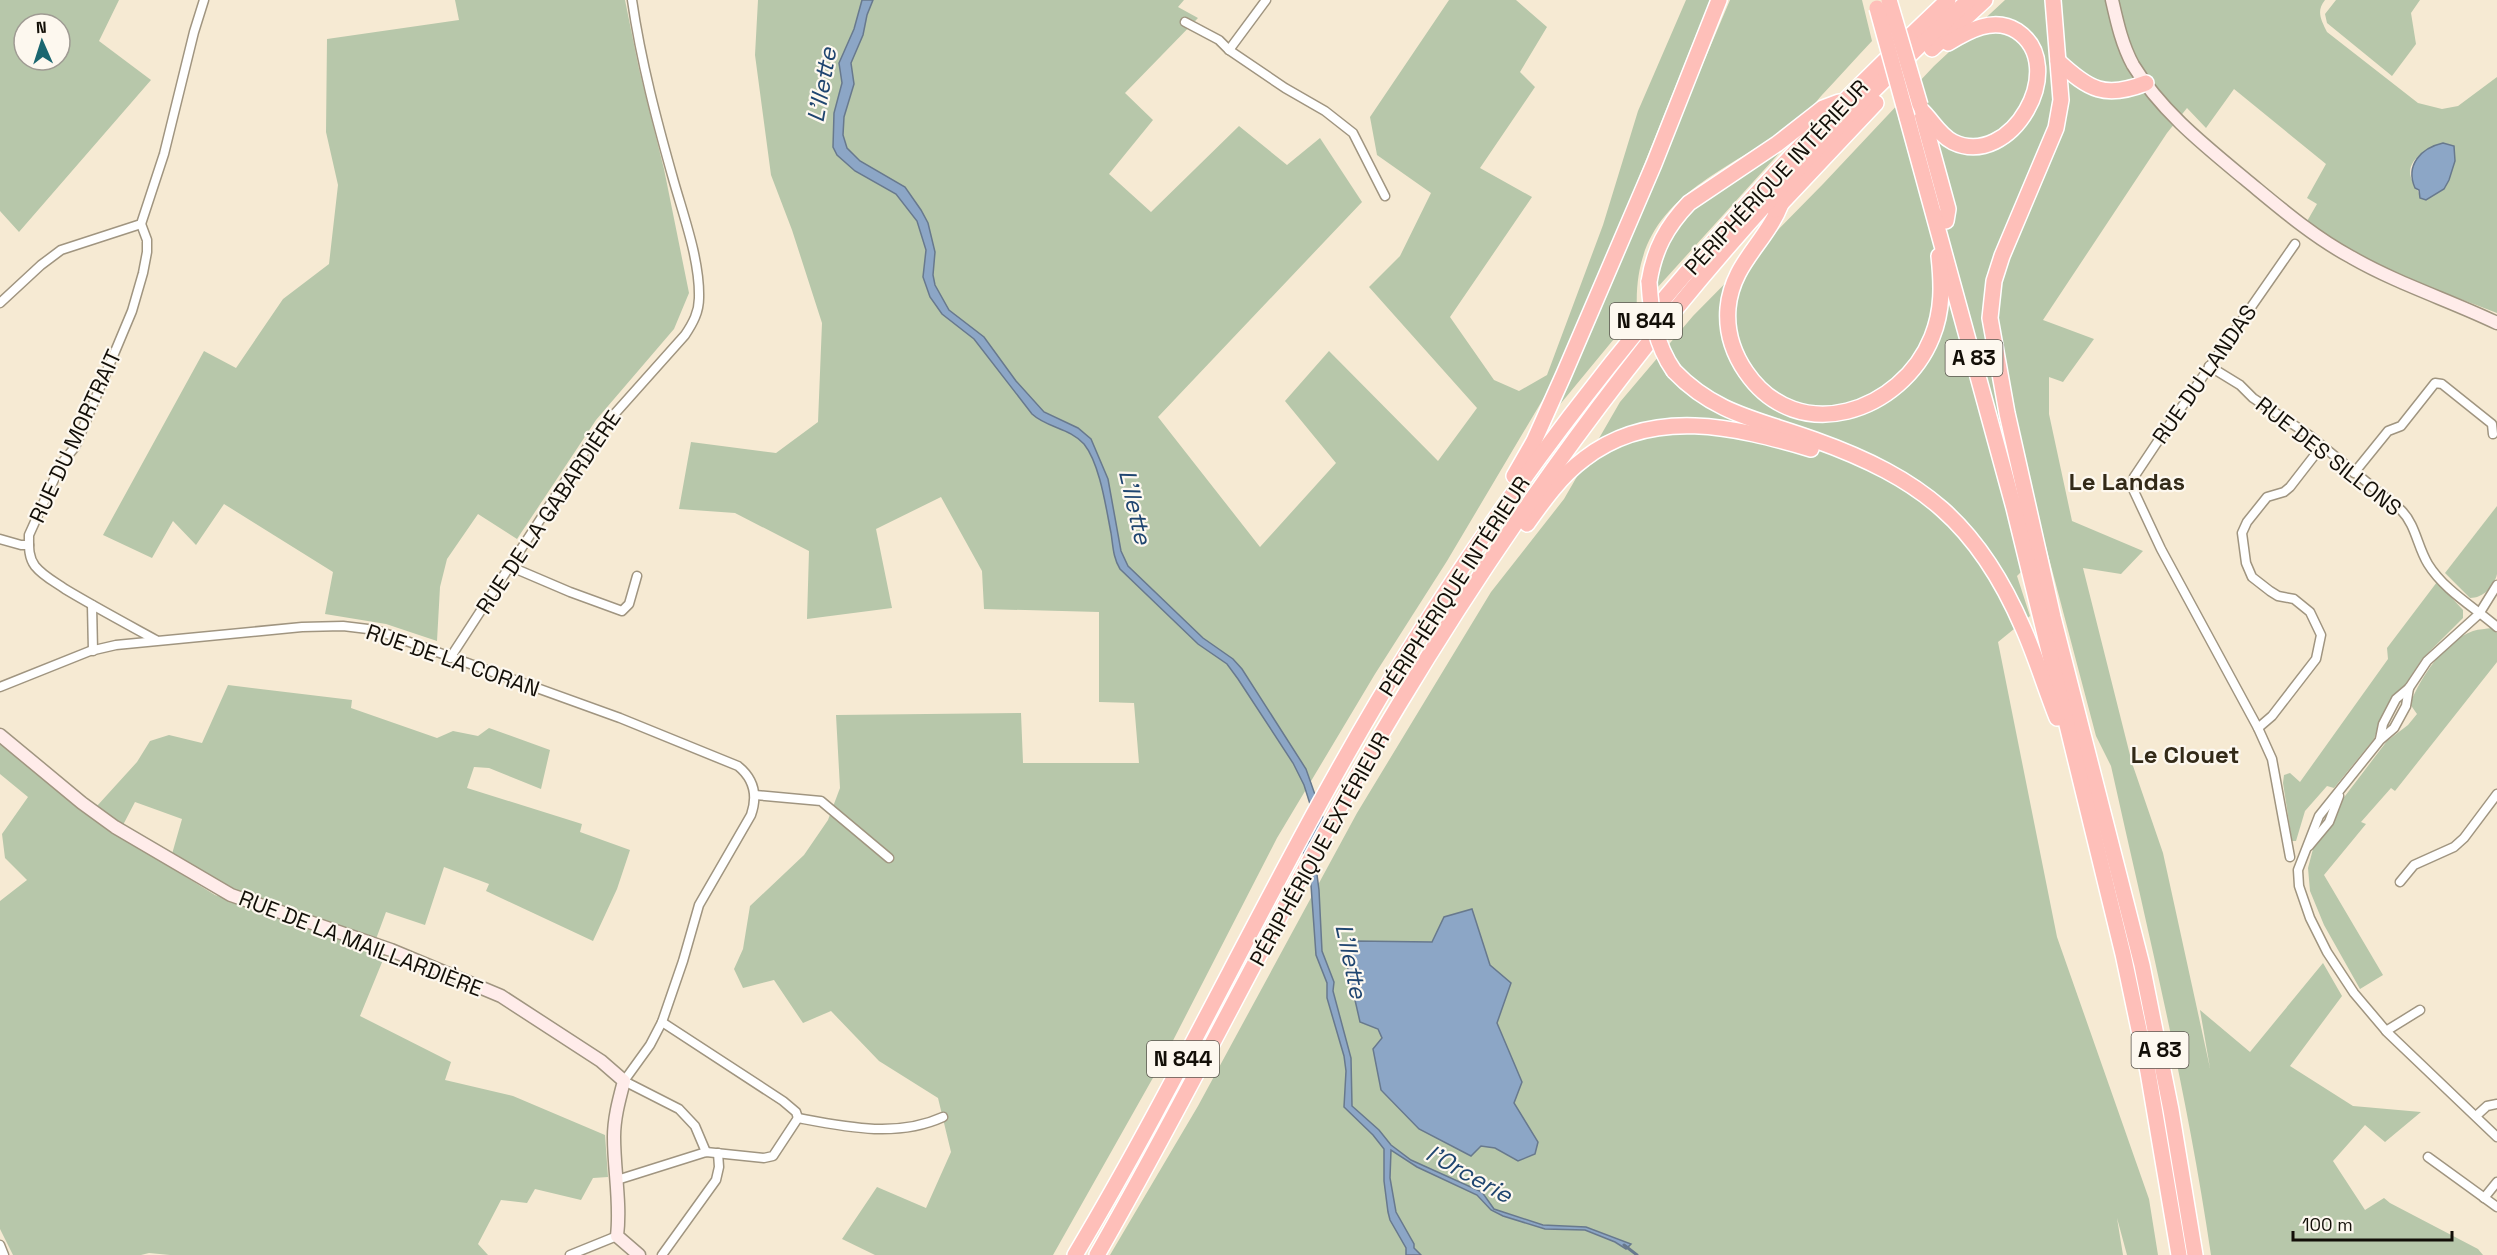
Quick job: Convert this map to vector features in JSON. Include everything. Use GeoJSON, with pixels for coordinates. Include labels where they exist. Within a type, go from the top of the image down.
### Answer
{"type":"FeatureCollection","features":[{"type":"Feature","properties":{"kind":"highway"},"geometry":{"type":"LineString","coordinates":[[1469,557],[1472,537],[1521,466],[1543,421],[1654,164],[1719,0]]}},
{"type":"Feature","properties":{"kind":"highway","name":"PÉRIPHÉRIQUE INTÉRIEUR"},"geometry":{"type":"LineString","coordinates":[[1075,1255],[1326,792],[1415,640],[1469,557],[1558,431],[1628,343],[1756,194],[1844,101],[1948,0]]}},
{"type":"Feature","properties":{"kind":"highway","name":"PÉRIPHÉRIQUE EXTÉRIEUR"},"geometry":{"type":"LineString","coordinates":[[1097,1255],[1342,802],[1426,660],[1507,535],[1593,415],[1693,289],[1821,146],[1969,0]]}},
{"type":"Feature","properties":{"kind":"highway"},"geometry":{"type":"LineString","coordinates":[[1693,289],[1703,290],[1872,108],[1985,0]]}},
{"type":"Feature","properties":{"kind":"highway"},"geometry":{"type":"LineString","coordinates":[[2029,540],[2020,503],[1990,318],[1990,299],[2002,256],[2056,128],[2061,100],[2053,0]]}},
{"type":"Feature","properties":{"kind":"highway"},"geometry":{"type":"LineString","coordinates":[[1881,2],[1916,111],[1948,140],[1963,146],[1984,146],[2002,138],[2019,121],[2036,85],[2037,60],[2032,47],[2012,28],[1985,26],[1965,32],[1945,44],[1934,47]]}},
{"type":"Feature","properties":{"kind":"highway"},"geometry":{"type":"LineString","coordinates":[[2058,61],[2103,92],[2122,91],[2146,83]]}},
{"type":"Feature","properties":{"kind":"highway"},"geometry":{"type":"LineString","coordinates":[[1844,101],[1823,108],[1777,144],[1718,181],[1689,203],[1677,216],[1654,254],[1648,282],[1651,314],[1660,346],[1674,371],[1702,396],[1738,416],[1813,439],[1877,465],[1925,494],[1957,523],[1980,548],[2002,584],[2024,629],[2071,751]]}},
{"type":"Feature","properties":{"kind":"highway","name":"A 83"},"geometry":{"type":"LineString","coordinates":[[1916,111],[1934,209],[2020,503]]}},
{"type":"Feature","properties":{"kind":"highway","name":"A 83"},"geometry":{"type":"LineString","coordinates":[[1916,111],[2020,503]]}},
{"type":"Feature","properties":{"kind":"highway"},"geometry":{"type":"LineString","coordinates":[[1781,204],[1777,216],[1735,277],[1728,308],[1729,333],[1737,358],[1751,379],[1762,390],[1787,406],[1820,414],[1845,413],[1881,398],[1910,373],[1926,349],[1936,326],[1941,301],[1939,256],[1932,222],[1934,209]]}},
{"type":"Feature","properties":{"kind":"highway"},"geometry":{"type":"LineString","coordinates":[[1507,535],[1527,525],[1549,494],[1584,458],[1617,439],[1650,428],[1692,424],[1715,426],[1758,434],[1841,458],[1861,458]]}},
{"type":"Feature","properties":{"kind":"highway","name":"A 83"},"geometry":{"type":"LineString","coordinates":[[2029,540],[2053,617],[2142,966],[2171,1110],[2195,1255]]}},
{"type":"Feature","properties":{"kind":"highway","name":"A 83"},"geometry":{"type":"LineString","coordinates":[[2029,540],[2071,751],[2133,1000],[2156,1116],[2179,1255]]}},
{"type":"Feature","properties":{"kind":"street"},"geometry":{"type":"LineString","coordinates":[[0,303],[61,250],[141,224],[164,154],[204,0]]}},
{"type":"Feature","properties":{"kind":"street","name":"RUE DE LA GABARDIÈRE"},"geometry":{"type":"LineString","coordinates":[[450,658],[594,437],[685,335],[698,308],[699,287],[688,231],[637,38],[632,0]]}},
{"type":"Feature","properties":{"kind":"street"},"geometry":{"type":"LineString","coordinates":[[1230,50],[1266,0]]}},
{"type":"Feature","properties":{"kind":"street"},"geometry":{"type":"LineString","coordinates":[[2112,0],[2126,48],[2146,83],[2192,134],[2304,228],[2353,258],[2404,284],[2497,323]]}},
{"type":"Feature","properties":{"kind":"street"},"geometry":{"type":"LineString","coordinates":[[1185,22],[1219,40],[1285,88],[1325,111],[1353,133],[1385,196]]}},
{"type":"Feature","properties":{"kind":"street","name":"RUE DU MORTRAIT"},"geometry":{"type":"LineString","coordinates":[[141,224],[147,240],[147,252],[132,310],[75,447],[61,464],[29,535],[29,545],[30,556],[35,566],[49,578],[92,605],[156,640]]}},
{"type":"Feature","properties":{"kind":"street","name":"RUE DU LANDAS"},"geometry":{"type":"LineString","coordinates":[[2258,728],[2161,549],[2132,487],[2134,477],[2295,244]]}},
{"type":"Feature","properties":{"kind":"street","name":"RUE DES SILLONS"},"geometry":{"type":"LineString","coordinates":[[2209,366],[2240,385],[2253,398],[2309,435],[2406,515],[2433,571],[2479,614],[2497,627]]}},
{"type":"Feature","properties":{"kind":"street"},"geometry":{"type":"LineString","coordinates":[[2354,473],[2388,431],[2401,426],[2435,383],[2442,384],[2492,424],[2493,434]]}},
{"type":"Feature","properties":{"kind":"street"},"geometry":{"type":"LineString","coordinates":[[2290,857],[2272,759],[2258,728],[2272,716],[2316,659],[2321,635],[2310,612],[2294,599],[2278,596],[2252,577],[2246,563],[2242,534],[2247,522],[2267,496],[2284,492],[2290,488],[2321,447]]}},
{"type":"Feature","properties":{"kind":"street","name":"RUE DU MORTRAIT"},"geometry":{"type":"LineString","coordinates":[[0,539],[29,545]]}},
{"type":"Feature","properties":{"kind":"street"},"geometry":{"type":"LineString","coordinates":[[509,566],[622,611],[629,604],[637,576]]}},
{"type":"Feature","properties":{"kind":"street"},"geometry":{"type":"LineString","coordinates":[[2497,585],[2479,614],[2427,661],[2409,688],[2396,699],[2389,711],[2380,740],[2319,816],[2298,870],[2299,886],[2310,918],[2327,952],[2354,993],[2386,1031],[2497,1137]]}},
{"type":"Feature","properties":{"kind":"street"},"geometry":{"type":"LineString","coordinates":[[92,605],[93,651]]}},
{"type":"Feature","properties":{"kind":"street","name":"RUE DE LA CORAN"},"geometry":{"type":"LineString","coordinates":[[0,687],[93,651],[116,645],[302,627],[343,626],[376,630],[709,752],[738,766],[751,780],[755,795]]}},
{"type":"Feature","properties":{"kind":"street","name":"RUE DE LA MAILLARDIÈRE"},"geometry":{"type":"LineString","coordinates":[[0,735],[115,827],[231,895],[391,950],[501,996],[601,1061],[624,1081]]}},
{"type":"Feature","properties":{"kind":"street"},"geometry":{"type":"LineString","coordinates":[[2400,882],[2414,865],[2454,847],[2464,838],[2497,794]]}},
{"type":"Feature","properties":{"kind":"street"},"geometry":{"type":"LineString","coordinates":[[616,1236],[619,1217],[615,1120],[624,1081],[650,1045],[662,1022],[671,1000],[699,904],[749,819],[755,795],[821,801],[889,858]]}},
{"type":"Feature","properties":{"kind":"street"},"geometry":{"type":"LineString","coordinates":[[2386,1031],[2420,1010]]}},
{"type":"Feature","properties":{"kind":"street"},"geometry":{"type":"LineString","coordinates":[[662,1022],[783,1101],[796,1112],[798,1118]]}},
{"type":"Feature","properties":{"kind":"street"},"geometry":{"type":"LineString","coordinates":[[624,1081],[679,1109],[695,1126],[706,1152]]}},
{"type":"Feature","properties":{"kind":"street"},"geometry":{"type":"LineString","coordinates":[[2476,1116],[2487,1106],[2497,1104]]}},
{"type":"Feature","properties":{"kind":"street"},"geometry":{"type":"LineString","coordinates":[[798,1118],[836,1125],[885,1129],[916,1127],[943,1117]]}},
{"type":"Feature","properties":{"kind":"street"},"geometry":{"type":"LineString","coordinates":[[617,1180],[706,1152],[764,1158],[773,1156],[798,1118]]}},
{"type":"Feature","properties":{"kind":"street"},"geometry":{"type":"LineString","coordinates":[[662,1255],[716,1180],[719,1167],[718,1153]]}},
{"type":"Feature","properties":{"kind":"street"},"geometry":{"type":"LineString","coordinates":[[2428,1157],[2497,1207]]}},
{"type":"Feature","properties":{"kind":"street"},"geometry":{"type":"LineString","coordinates":[[2484,1198],[2497,1182]]}},
{"type":"Feature","properties":{"kind":"street"},"geometry":{"type":"LineString","coordinates":[[570,1255],[616,1236]]}},
{"type":"Feature","properties":{"kind":"street"},"geometry":{"type":"LineString","coordinates":[[616,1236],[639,1255]]}},
{"type":"Feature","properties":{"kind":"street"},"geometry":{"type":"LineString","coordinates":[[0,1245],[4,1255]]}},
{"type":"Feature","properties":{"kind":"green space"},"geometry":{"type":"Polygon","coordinates":[[[0,0],[119,0],[99,41],[151,80],[19,232],[0,211],[0,0]]]}},
{"type":"Feature","properties":{"kind":"green space"},"geometry":{"type":"Polygon","coordinates":[[[455,0],[625,0],[639,69],[664,169],[689,293],[674,329],[596,420],[517,539],[478,514],[447,559],[440,587],[437,641],[386,624],[325,614],[333,572],[224,504],[196,545],[173,521],[152,558],[103,535],[204,351],[236,368],[283,299],[329,264],[338,185],[326,132],[327,39],[459,20],[455,0]]]}},
{"type":"Feature","properties":{"kind":"green space"},"geometry":{"type":"Polygon","coordinates":[[[758,0],[1184,0],[1178,7],[1198,18],[1125,93],[1153,120],[1109,174],[1151,212],[1239,126],[1287,165],[1320,138],[1362,202],[1158,417],[1260,547],[1336,463],[1285,401],[1329,351],[1438,461],[1477,408],[1369,287],[1400,256],[1431,193],[1377,155],[1370,117],[1449,0],[1516,0],[1547,27],[1520,72],[1535,87],[1480,168],[1532,197],[1450,317],[1494,380],[1519,391],[1547,375],[1603,225],[1638,111],[1686,0],[1710,0],[1633,192],[1552,384],[1447,561],[1375,674],[1277,838],[1163,1060],[1053,1255],[875,1255],[842,1239],[877,1187],[926,1208],[951,1152],[938,1098],[879,1061],[831,1011],[803,1023],[774,980],[743,988],[734,969],[743,949],[750,906],[804,855],[828,820],[840,788],[836,715],[1021,713],[1023,763],[1139,763],[1134,703],[1099,702],[1099,612],[984,609],[982,571],[941,497],[876,529],[892,608],[807,619],[809,551],[735,513],[679,509],[691,442],[776,453],[818,422],[822,323],[792,230],[771,175],[755,55],[758,0]]]}},
{"type":"Feature","properties":{"kind":"green space"},"geometry":{"type":"Polygon","coordinates":[[[1730,0],[1862,0],[1872,41],[1803,116],[1714,174],[1688,193],[1666,214],[1650,240],[1639,272],[1637,311],[1557,408],[1730,0]]]}},
{"type":"Feature","properties":{"kind":"green space"},"geometry":{"type":"Polygon","coordinates":[[[2005,0],[2325,0],[2320,12],[2327,32],[2418,103],[2442,109],[2458,106],[2497,77],[2497,313],[2419,283],[2349,252],[2306,223],[2317,204],[2307,198],[2326,164],[2234,89],[2206,128],[2187,108],[2167,133],[2043,320],[2094,339],[2063,382],[2049,377],[2049,414],[2072,521],[2143,551],[2121,574],[2083,568],[2132,763],[2163,853],[2210,1068],[2200,1010],[2250,1052],[2323,963],[2342,996],[2290,1066],[2353,1106],[2421,1112],[2385,1142],[2365,1125],[2333,1161],[2365,1210],[2384,1198],[2478,1249],[2483,1255],[2211,1255],[2178,1070],[2111,766],[2096,736],[2046,547],[2017,576],[2030,616],[1998,642],[2057,937],[2149,1199],[2158,1255],[2127,1255],[2117,1218],[2123,1255],[1110,1255],[1198,1106],[1357,813],[1491,592],[1564,499],[1620,402],[1693,316],[1823,184],[1934,66],[2005,0]],[[2443,143],[2431,148],[2414,161],[2410,173],[2420,198],[2454,146],[2443,143]]]}},
{"type":"Feature","properties":{"kind":"green space"},"geometry":{"type":"Polygon","coordinates":[[[2336,0],[2420,0],[2411,13],[2416,44],[2392,76],[2327,23],[2325,14],[2336,0]]]}},
{"type":"Feature","properties":{"kind":"green space"},"geometry":{"type":"Polygon","coordinates":[[[1777,148],[1782,150],[1657,288],[1664,247],[1678,223],[1703,200],[1777,148]]]}},
{"type":"Feature","properties":{"kind":"green space"},"geometry":{"type":"Polygon","coordinates":[[[2497,506],[2497,574],[2487,591],[2475,598],[2470,598],[2445,573],[2497,506]]]}},
{"type":"Feature","properties":{"kind":"green space"},"geometry":{"type":"Polygon","coordinates":[[[2437,582],[2463,610],[2463,618],[2422,659],[2380,723],[2374,739],[2334,788],[2327,786],[2305,811],[2296,841],[2292,841],[2283,783],[2284,775],[2290,773],[2300,782],[2388,659],[2387,648],[2437,582]]]}},
{"type":"Feature","properties":{"kind":"green space"},"geometry":{"type":"Polygon","coordinates":[[[2492,628],[2497,633],[2497,662],[2395,791],[2391,788],[2361,822],[2366,824],[2324,875],[2383,975],[2360,989],[2324,925],[2310,891],[2308,868],[2313,849],[2336,817],[2342,800],[2387,741],[2408,725],[2417,714],[2410,704],[2420,683],[2443,651],[2462,636],[2475,630],[2492,628]]]}},
{"type":"Feature","properties":{"kind":"green space"},"geometry":{"type":"Polygon","coordinates":[[[228,685],[352,700],[351,708],[437,738],[453,731],[478,736],[489,728],[550,750],[541,789],[489,768],[474,767],[467,788],[582,824],[580,832],[630,850],[617,889],[593,941],[486,891],[489,884],[444,867],[425,925],[386,912],[376,939],[241,893],[172,854],[182,819],[135,802],[123,825],[97,806],[137,762],[150,741],[169,735],[202,743],[228,685]]]}},
{"type":"Feature","properties":{"kind":"green space"},"geometry":{"type":"Polygon","coordinates":[[[0,742],[107,828],[215,895],[385,955],[360,1016],[451,1062],[445,1080],[513,1096],[605,1135],[608,1177],[593,1178],[581,1200],[535,1189],[527,1203],[501,1200],[478,1244],[488,1255],[170,1255],[149,1253],[141,1255],[13,1255],[0,1229],[0,901],[27,880],[5,858],[2,834],[28,797],[0,774],[0,742]]]}},
{"type":"Feature","properties":{"kind":"water"},"geometry":{"type":"Polygon","coordinates":[[[862,0],[873,0],[863,35],[851,63],[854,84],[844,117],[843,135],[847,148],[860,161],[905,187],[928,223],[935,252],[933,275],[935,285],[949,310],[984,337],[1016,381],[1044,412],[1078,428],[1091,439],[1108,479],[1121,551],[1128,566],[1203,638],[1233,659],[1242,669],[1306,769],[1326,826],[1322,833],[1309,842],[1319,890],[1322,951],[1334,982],[1333,991],[1351,1058],[1352,1106],[1379,1130],[1391,1145],[1411,1160],[1482,1192],[1494,1209],[1543,1225],[1586,1227],[1631,1244],[1626,1249],[1585,1230],[1545,1229],[1503,1216],[1491,1210],[1477,1195],[1417,1167],[1391,1150],[1390,1178],[1396,1212],[1414,1248],[1421,1255],[1406,1255],[1406,1248],[1388,1212],[1384,1181],[1384,1149],[1344,1107],[1346,1071],[1344,1056],[1327,998],[1327,983],[1316,955],[1311,885],[1300,839],[1317,826],[1304,785],[1293,763],[1227,664],[1198,644],[1120,569],[1115,556],[1098,474],[1084,444],[1032,414],[974,339],[942,314],[930,297],[923,277],[926,250],[917,221],[896,194],[855,171],[837,155],[833,147],[834,113],[842,83],[839,63],[854,29],[862,0]]]}},
{"type":"Feature","properties":{"kind":"water"},"geometry":{"type":"Polygon","coordinates":[[[2443,143],[2454,146],[2455,161],[2449,180],[2444,189],[2426,200],[2420,198],[2419,190],[2415,188],[2412,180],[2414,165],[2422,153],[2443,143]]]}},
{"type":"Feature","properties":{"kind":"water","name":"L'Ilette"},"geometry":{"type":"Polygon","coordinates":[[[1472,909],[1490,965],[1511,983],[1497,1023],[1522,1082],[1514,1103],[1538,1142],[1535,1154],[1518,1161],[1495,1148],[1481,1146],[1471,1156],[1419,1129],[1381,1090],[1373,1049],[1382,1038],[1378,1029],[1360,1022],[1347,965],[1354,941],[1432,942],[1444,917],[1472,909]]]}},
{"type":"Feature","properties":{"kind":"waterway","name":"l'Orcerie"},"geometry":{"type":"LineString","coordinates":[[1624,1245],[1637,1255]]}},
{"type":"Feature","properties":{"kind":"district","name":"Le Landas"},"geometry":{"type":"Point","coordinates":[2127,482]}},
{"type":"Feature","properties":{"kind":"district","name":"Le Clouet"},"geometry":{"type":"Point","coordinates":[2185,755]}}]}
